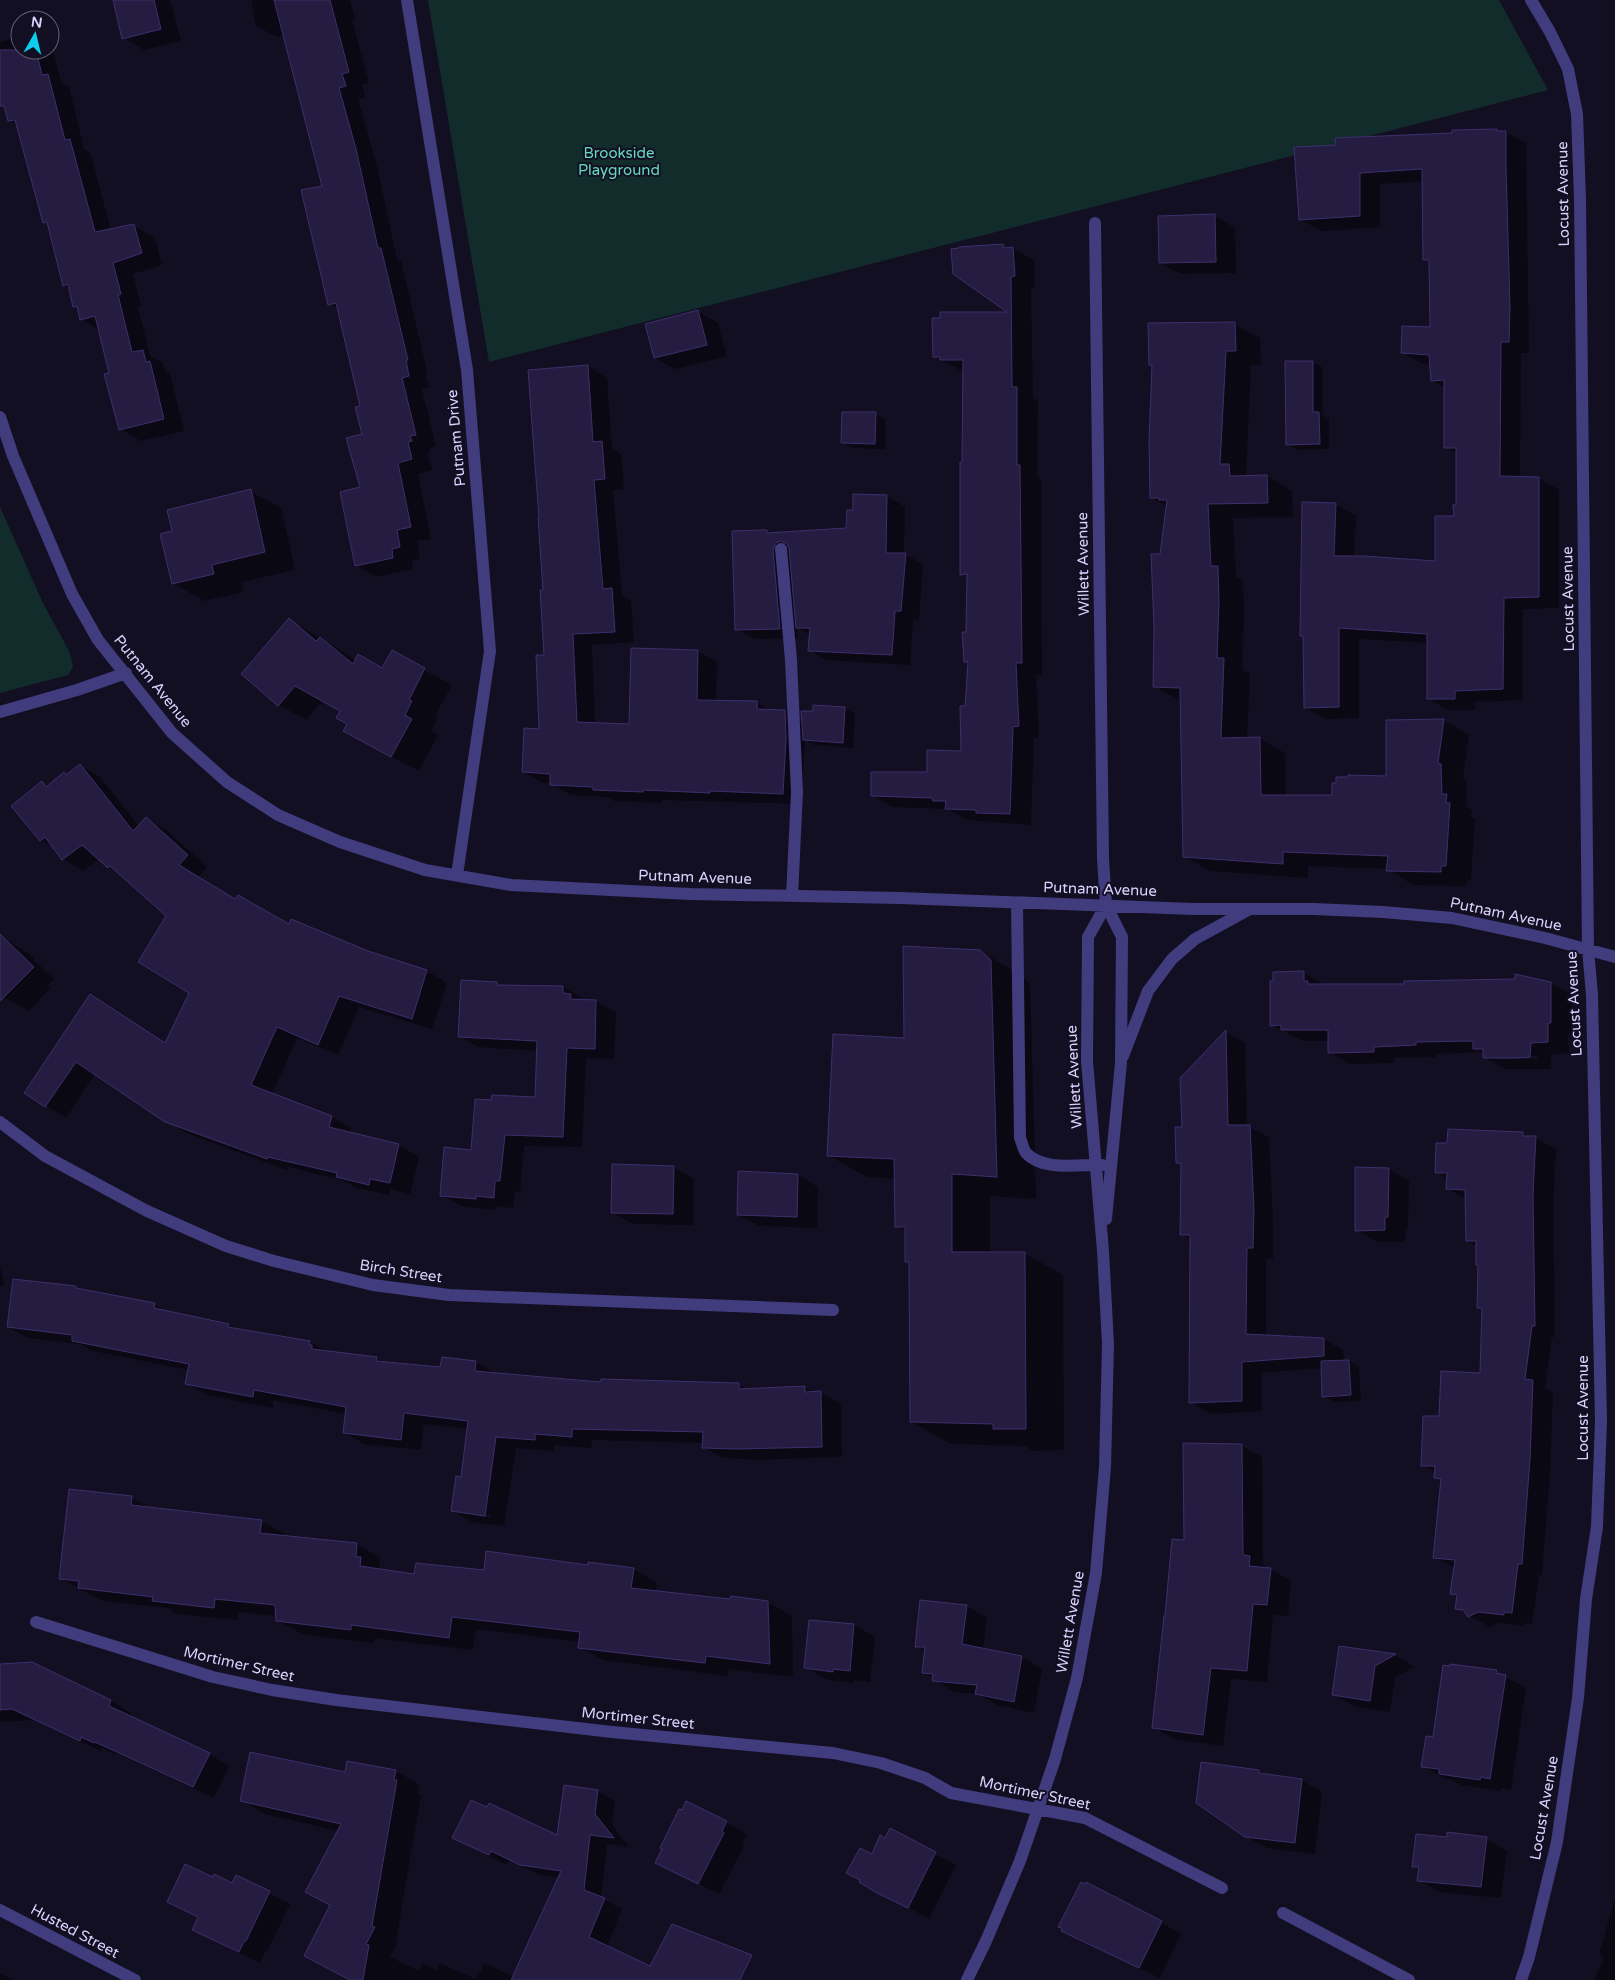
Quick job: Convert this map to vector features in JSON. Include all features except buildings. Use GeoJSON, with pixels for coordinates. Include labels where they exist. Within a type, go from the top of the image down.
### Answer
{"type":"FeatureCollection","features":[{"type":"Feature","properties":{"kind":"street","name":"Putnam Drive"},"geometry":{"type":"LineString","coordinates":[[407,0],[467,370],[490,651],[457,876]]}},
{"type":"Feature","properties":{"kind":"street","name":"Locust Avenue"},"geometry":{"type":"LineString","coordinates":[[1521,1980],[1529,1957],[1557,1842],[1578,1698],[1586,1599],[1596,1527],[1600,1411],[1592,995],[1588,949],[1580,199],[1577,114],[1568,69],[1550,32],[1531,0]]}},
{"type":"Feature","properties":{"kind":"street","name":"Willett Avenue"},"geometry":{"type":"LineString","coordinates":[[1095,223],[1103,859],[1106,905],[1122,937],[1121,1062],[1103,1251]]}},
{"type":"Feature","properties":{"kind":"street","name":"Putnam Avenue"},"geometry":{"type":"LineString","coordinates":[[0,417],[13,456],[72,594],[98,640],[172,733],[227,782],[278,815],[340,842],[425,870],[511,885],[690,894],[900,898],[1193,909],[1314,909],[1383,912],[1452,918],[1545,938],[1615,956]]}},
{"type":"Feature","properties":{"kind":"street"},"geometry":{"type":"LineString","coordinates":[[780,549],[791,660],[797,792],[792,896]]}},
{"type":"Feature","properties":{"kind":"street"},"geometry":{"type":"LineString","coordinates":[[0,712],[78,690],[126,673]]}},
{"type":"Feature","properties":{"kind":"street"},"geometry":{"type":"LineString","coordinates":[[1017,903],[1020,1138],[1026,1152],[1037,1160],[1054,1166],[1111,1165]]}},
{"type":"Feature","properties":{"kind":"street","name":"Willett Avenue"},"geometry":{"type":"LineString","coordinates":[[967,1980],[1020,1861],[1055,1759],[1077,1678],[1096,1573],[1106,1467],[1108,1344],[1103,1251],[1087,1061],[1088,937],[1106,905]]}},
{"type":"Feature","properties":{"kind":"street"},"geometry":{"type":"LineString","coordinates":[[1121,1062],[1148,991],[1172,959],[1195,939],[1250,909]]}},
{"type":"Feature","properties":{"kind":"street","name":"Birch Street"},"geometry":{"type":"LineString","coordinates":[[0,1122],[46,1156],[147,1211],[226,1246],[274,1261],[373,1285],[449,1295],[833,1310]]}},
{"type":"Feature","properties":{"kind":"street","name":"Mortimer Street"},"geometry":{"type":"LineString","coordinates":[[36,1622],[214,1677],[272,1690],[336,1700],[612,1732],[833,1753],[890,1766],[925,1778],[952,1793],[1085,1818],[1222,1888]]}},
{"type":"Feature","properties":{"kind":"street","name":"Husted Street"},"geometry":{"type":"LineString","coordinates":[[0,1910],[135,1980]]}},
{"type":"Feature","properties":{"kind":"street"},"geometry":{"type":"LineString","coordinates":[[1283,1913],[1409,1980]]}},
{"type":"Feature","properties":{"kind":"green space","name":"Brookside Playground"},"geometry":{"type":"Polygon","coordinates":[[[428,0],[1499,0],[1548,90],[489,362],[428,0]]]}},
{"type":"Feature","properties":{"kind":"green space"},"geometry":{"type":"Polygon","coordinates":[[[0,507],[43,603],[69,651],[73,667],[68,675],[0,693],[0,507]]]}}]}
